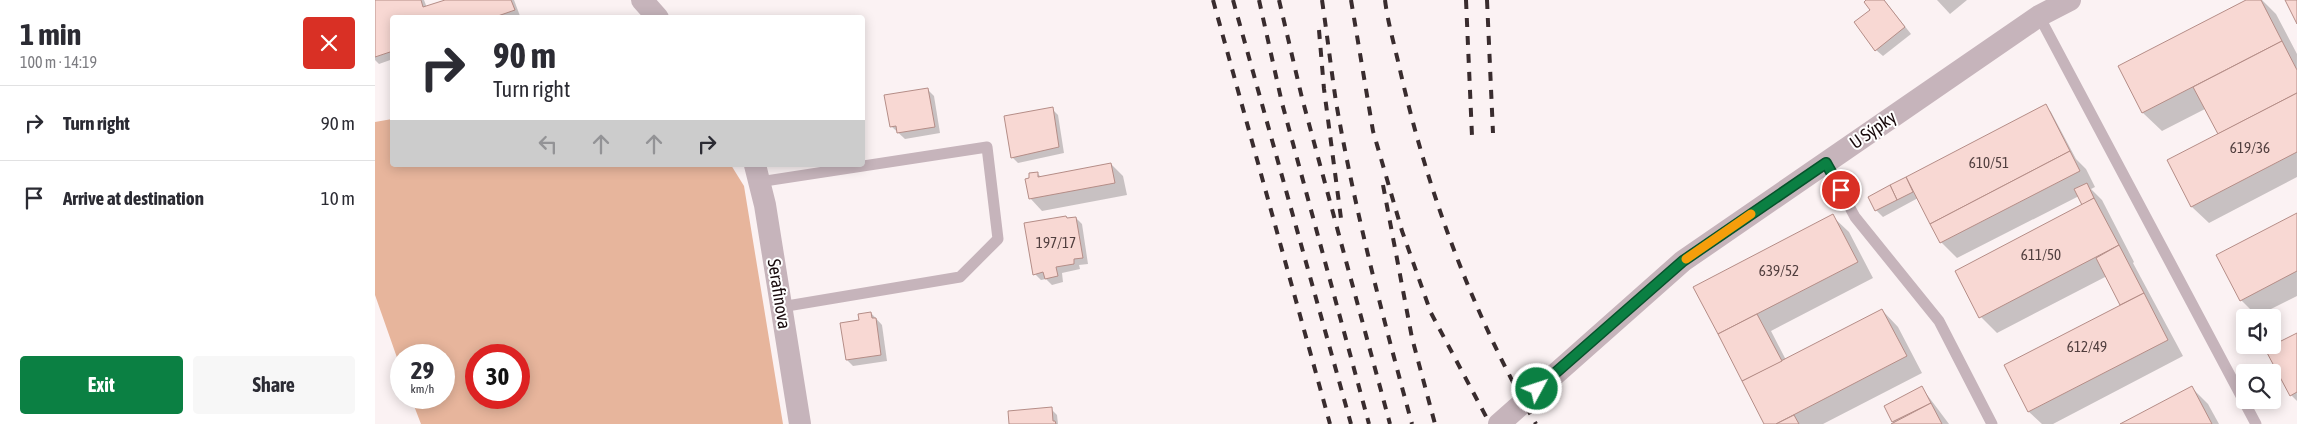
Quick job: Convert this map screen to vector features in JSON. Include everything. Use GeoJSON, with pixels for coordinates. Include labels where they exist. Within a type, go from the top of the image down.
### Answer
{"type":"FeatureCollection","features":[{"type":"Feature","properties":{"kind":"street"},"geometry":{"type":"LineString","coordinates":[[642,0],[655,15]]}},
{"type":"Feature","properties":{"kind":"street","name":"U Sýpky"},"geometry":{"type":"LineString","coordinates":[[1499,424],[1683,261],[2039,16],[2070,0]]}},
{"type":"Feature","properties":{"kind":"street","name":"Serafinova"},"geometry":{"type":"LineString","coordinates":[[757,174],[800,424]]}},
{"type":"Feature","properties":{"kind":"lane"},"geometry":{"type":"LineString","coordinates":[[2039,16],[2256,424]]}},
{"type":"Feature","properties":{"kind":"lane"},"geometry":{"type":"LineString","coordinates":[[781,307],[960,277],[998,239],[987,147],[865,161]]}},
{"type":"Feature","properties":{"kind":"lane"},"geometry":{"type":"LineString","coordinates":[[1826,163],[1855,217],[1939,321],[1992,424]]}},
{"type":"Feature","properties":{"kind":"lane"},"geometry":{"type":"LineString","coordinates":[[757,174],[817,167]]}},
{"type":"Feature","properties":{"kind":"shaded area"},"geometry":{"type":"Polygon","coordinates":[[[390,119],[390,167],[732,167],[744,186],[783,424],[421,424],[415,409],[455,409],[455,344],[392,344],[375,295],[375,122],[390,119]]]}},
{"type":"Feature","properties":{"kind":"building"},"geometry":{"type":"Polygon","coordinates":[[[375,0],[421,0],[423,7],[445,0],[511,0],[515,10],[501,15],[390,15],[390,52],[375,57],[375,0]]]}},
{"type":"Feature","properties":{"kind":"building"},"geometry":{"type":"Polygon","coordinates":[[[1866,0],[1884,0],[1905,27],[1875,51],[1854,22],[1870,10],[1864,2],[1866,0]]]}},
{"type":"Feature","properties":{"kind":"building"},"geometry":{"type":"Polygon","coordinates":[[[2246,0],[2261,0],[2282,41],[2142,113],[2118,66],[2246,0]]]}},
{"type":"Feature","properties":{"kind":"building"},"geometry":{"type":"Polygon","coordinates":[[[2285,0],[2297,0],[2297,24],[2285,0]]]}},
{"type":"Feature","properties":{"kind":"building"},"geometry":{"type":"Polygon","coordinates":[[[2282,41],[2297,70],[2297,93],[2218,134],[2193,87],[2282,41]]]}},
{"type":"Feature","properties":{"kind":"building"},"geometry":{"type":"Polygon","coordinates":[[[928,88],[935,127],[897,133],[896,126],[890,127],[884,95],[928,88]]]}},
{"type":"Feature","properties":{"kind":"building"},"geometry":{"type":"Polygon","coordinates":[[[2297,93],[2297,152],[2191,207],[2167,160],[2297,93]]]}},
{"type":"Feature","properties":{"kind":"building"},"geometry":{"type":"Polygon","coordinates":[[[2046,104],[2070,151],[1930,224],[1906,177],[2046,104]]]}},
{"type":"Feature","properties":{"kind":"building"},"geometry":{"type":"Polygon","coordinates":[[[1053,107],[1059,147],[1011,158],[1004,116],[1053,107]]]}},
{"type":"Feature","properties":{"kind":"building"},"geometry":{"type":"Polygon","coordinates":[[[2070,151],[2080,171],[1940,243],[1930,224],[2070,151]]]}},
{"type":"Feature","properties":{"kind":"building"},"geometry":{"type":"Polygon","coordinates":[[[1111,163],[1115,183],[1029,199],[1025,179],[1029,178],[1029,173],[1038,172],[1038,177],[1111,163]]]}},
{"type":"Feature","properties":{"kind":"building"},"geometry":{"type":"Polygon","coordinates":[[[1906,177],[1913,192],[1897,200],[1890,185],[1906,177]]]}},
{"type":"Feature","properties":{"kind":"building"},"geometry":{"type":"Polygon","coordinates":[[[2087,183],[2094,198],[2082,205],[2074,189],[2087,183]]]}},
{"type":"Feature","properties":{"kind":"building"},"geometry":{"type":"Polygon","coordinates":[[[1890,185],[1897,200],[1875,211],[1868,197],[1890,185]]]}},
{"type":"Feature","properties":{"kind":"building"},"geometry":{"type":"Polygon","coordinates":[[[2094,198],[2119,245],[1979,318],[1955,271],[2094,198]]]}},
{"type":"Feature","properties":{"kind":"building"},"geometry":{"type":"Polygon","coordinates":[[[2297,213],[2297,271],[2240,301],[2216,255],[2297,213]]]}},
{"type":"Feature","properties":{"kind":"building"},"geometry":{"type":"Polygon","coordinates":[[[1833,214],[1858,262],[1718,334],[1693,287],[1833,214]]]}},
{"type":"Feature","properties":{"kind":"building"},"geometry":{"type":"Polygon","coordinates":[[[1066,216],[1067,218],[1076,217],[1083,258],[1074,259],[1074,264],[1056,267],[1058,276],[1045,279],[1043,272],[1033,275],[1024,223],[1066,216]]]}},
{"type":"Feature","properties":{"kind":"building"},"geometry":{"type":"Polygon","coordinates":[[[2119,245],[2144,293],[2120,305],[2096,258],[2119,245]]]}},
{"type":"Feature","properties":{"kind":"building"},"geometry":{"type":"Polygon","coordinates":[[[2144,293],[2168,340],[2028,412],[2004,365],[2144,293]]]}},
{"type":"Feature","properties":{"kind":"building"},"geometry":{"type":"Polygon","coordinates":[[[1882,309],[1907,356],[1776,424],[1764,424],[1742,381],[1882,309]]]}},
{"type":"Feature","properties":{"kind":"building"},"geometry":{"type":"Polygon","coordinates":[[[871,312],[872,318],[876,318],[881,355],[846,360],[840,323],[859,320],[858,314],[871,312]]]}},
{"type":"Feature","properties":{"kind":"building"},"geometry":{"type":"Polygon","coordinates":[[[1757,314],[1782,361],[1742,381],[1718,334],[1757,314]]]}},
{"type":"Feature","properties":{"kind":"building"},"geometry":{"type":"Polygon","coordinates":[[[2297,333],[2297,392],[2290,396],[2281,379],[2281,364],[2273,364],[2268,354],[2281,354],[2281,341],[2297,333]]]}},
{"type":"Feature","properties":{"kind":"building"},"geometry":{"type":"Polygon","coordinates":[[[1922,386],[1931,403],[1892,422],[1884,406],[1922,386]]]}},
{"type":"Feature","properties":{"kind":"building"},"geometry":{"type":"Polygon","coordinates":[[[2192,386],[2212,424],[2120,424],[2192,386]]]}},
{"type":"Feature","properties":{"kind":"building"},"geometry":{"type":"Polygon","coordinates":[[[1931,403],[1942,424],[1891,424],[1931,403]]]}},
{"type":"Feature","properties":{"kind":"building"},"geometry":{"type":"Polygon","coordinates":[[[1052,407],[1053,421],[1056,424],[1009,424],[1008,411],[1052,407]]]}},
{"type":"Feature","properties":{"kind":"building"},"geometry":{"type":"Polygon","coordinates":[[[1794,415],[1799,424],[1776,424],[1794,415]]]}},
{"type":"Feature","properties":{"kind":"railway"},"geometry":{"type":"LineString","coordinates":[[1213,0],[1330,424]]}},
{"type":"Feature","properties":{"kind":"railway"},"geometry":{"type":"LineString","coordinates":[[1233,0],[1351,424]]}},
{"type":"Feature","properties":{"kind":"railway"},"geometry":{"type":"LineString","coordinates":[[1259,0],[1282,103],[1369,424]]}},
{"type":"Feature","properties":{"kind":"railway"},"geometry":{"type":"LineString","coordinates":[[1279,0],[1302,98],[1390,424]]}},
{"type":"Feature","properties":{"kind":"railway"},"geometry":{"type":"LineString","coordinates":[[1322,0],[1336,102],[1352,183],[1380,304],[1412,424]]}},
{"type":"Feature","properties":{"kind":"railway"},"geometry":{"type":"LineString","coordinates":[[1351,0],[1373,131],[1402,231],[1431,313],[1490,424]]}},
{"type":"Feature","properties":{"kind":"railway"},"geometry":{"type":"LineString","coordinates":[[1385,0],[1411,116],[1424,162],[1455,252],[1492,340],[1536,424]]}},
{"type":"Feature","properties":{"kind":"railway"},"geometry":{"type":"LineString","coordinates":[[1466,0],[1472,136]]}},
{"type":"Feature","properties":{"kind":"railway"},"geometry":{"type":"LineString","coordinates":[[1487,0],[1493,133]]}},
{"type":"Feature","properties":{"kind":"railway"},"geometry":{"type":"LineString","coordinates":[[1319,30],[1324,89],[1342,226]]}},
{"type":"Feature","properties":{"kind":"railway"},"geometry":{"type":"LineString","coordinates":[[1383,185],[1412,338],[1435,424]]}},
{"type":"Feature","properties":{"kind":"slow traffic"},"geometry":{"type":"LineString","coordinates":[[1686,259],[1751,214]]}},
{"type":"Feature","properties":{"kind":"route"},"geometry":{"type":"LineString","coordinates":[[1537,389],[1683,261],[1826,163],[1841,190]]}}]}
